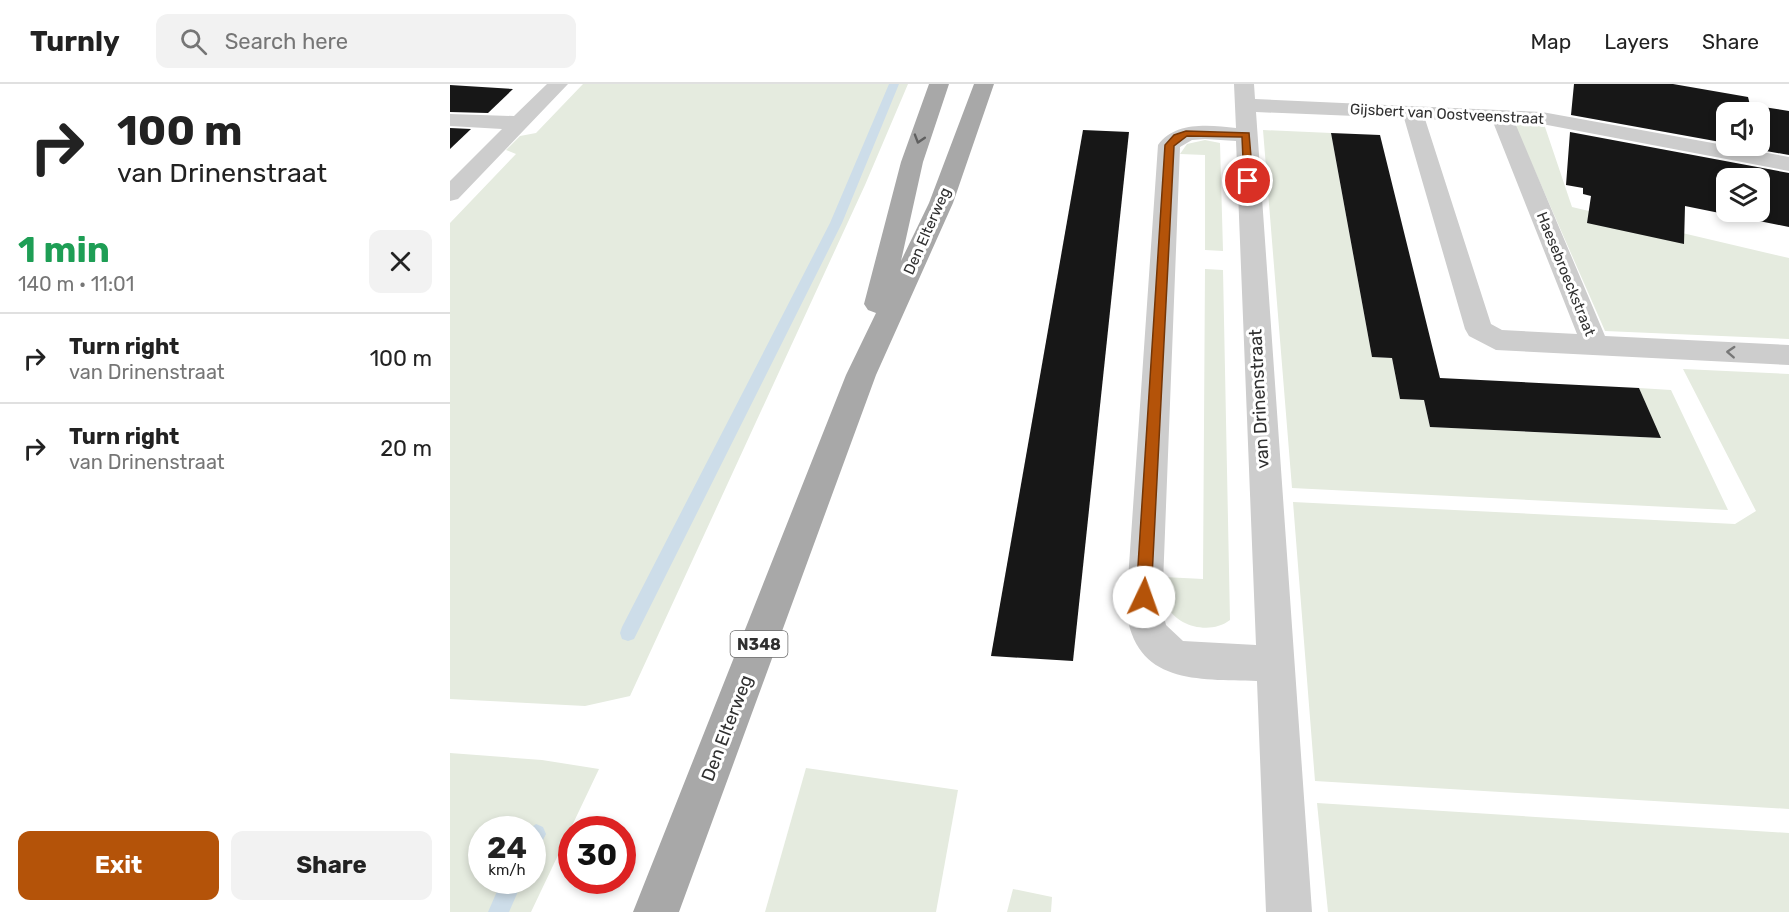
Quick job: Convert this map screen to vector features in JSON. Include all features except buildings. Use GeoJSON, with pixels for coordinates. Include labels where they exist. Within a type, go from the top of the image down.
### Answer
{"type":"FeatureCollection","features":[{"type":"Feature","properties":{"kind":"main road","name":"Den Elterweg"},"geometry":{"type":"LineString","coordinates":[[861,375],[912,162],[939,84]]}},
{"type":"Feature","properties":{"kind":"main road","name":"Den Elterweg"},"geometry":{"type":"LineString","coordinates":[[657,912],[861,375],[941,203],[984,84]]}},
{"type":"Feature","properties":{"kind":"street"},"geometry":{"type":"LineString","coordinates":[[450,194],[558,84]]}},
{"type":"Feature","properties":{"kind":"street"},"geometry":{"type":"LineString","coordinates":[[1245,108],[1177,137],[1169,145],[1143,609],[1146,630],[1159,646],[1177,658],[1275,663]]}},
{"type":"Feature","properties":{"kind":"street","name":"Gijsbert van Oostveenstraat"},"geometry":{"type":"LineString","coordinates":[[1245,108],[1412,111],[1542,118],[1789,164]]}},
{"type":"Feature","properties":{"kind":"street","name":"van Drinenstraat"},"geometry":{"type":"LineString","coordinates":[[1245,108],[1289,912]]}},
{"type":"Feature","properties":{"kind":"street","name":"Haesebroeckstraat"},"geometry":{"type":"LineString","coordinates":[[1412,111],[1479,329],[1496,340],[1595,345],[1501,115]]}},
{"type":"Feature","properties":{"kind":"street"},"geometry":{"type":"LineString","coordinates":[[450,120],[519,123]]}},
{"type":"Feature","properties":{"kind":"street"},"geometry":{"type":"LineString","coordinates":[[1595,345],[1789,355]]}},
{"type":"Feature","properties":{"kind":"shaded area"},"geometry":{"type":"Polygon","coordinates":[[[583,84],[908,84],[865,185],[630,696],[585,706],[450,699],[450,223],[516,154],[506,150],[520,136],[536,133],[583,84]]]}},
{"type":"Feature","properties":{"kind":"shaded area"},"geometry":{"type":"Polygon","coordinates":[[[1513,121],[1543,121],[1572,207],[1789,258],[1789,339],[1605,331],[1513,121]]]}},
{"type":"Feature","properties":{"kind":"shaded area"},"geometry":{"type":"Polygon","coordinates":[[[1263,130],[1331,133],[1372,357],[1392,358],[1400,399],[1424,400],[1430,427],[1660,438],[1639,388],[1671,390],[1728,510],[1292,488],[1263,130]]]}},
{"type":"Feature","properties":{"kind":"shaded area"},"geometry":{"type":"Polygon","coordinates":[[[1205,140],[1220,143],[1223,251],[1205,250],[1205,155],[1180,154],[1187,144],[1205,140]]]}},
{"type":"Feature","properties":{"kind":"shaded area"},"geometry":{"type":"Polygon","coordinates":[[[1205,269],[1223,270],[1230,620],[1222,625],[1204,628],[1186,624],[1172,613],[1165,602],[1164,577],[1203,579],[1205,269]]]}},
{"type":"Feature","properties":{"kind":"shaded area"},"geometry":{"type":"Polygon","coordinates":[[[1683,369],[1789,374],[1789,809],[1315,781],[1293,502],[1735,524],[1756,511],[1683,369]]]}},
{"type":"Feature","properties":{"kind":"shaded area"},"geometry":{"type":"Polygon","coordinates":[[[450,753],[542,760],[599,769],[577,816],[558,816],[558,855],[546,880],[546,816],[468,816],[468,894],[540,894],[531,912],[450,912],[450,753]]]}},
{"type":"Feature","properties":{"kind":"shaded area"},"geometry":{"type":"Polygon","coordinates":[[[806,768],[958,790],[936,912],[765,912],[806,768]]]}},
{"type":"Feature","properties":{"kind":"shaded area"},"geometry":{"type":"Polygon","coordinates":[[[1317,803],[1789,833],[1789,912],[1328,912],[1317,803]]]}},
{"type":"Feature","properties":{"kind":"shaded area"},"geometry":{"type":"Polygon","coordinates":[[[1013,889],[1052,897],[1051,912],[1007,912],[1013,889]]]}},
{"type":"Feature","properties":{"kind":"waterway"},"geometry":{"type":"LineString","coordinates":[[628,633],[836,223],[894,84]]}},
{"type":"Feature","properties":{"kind":"waterway"},"geometry":{"type":"LineString","coordinates":[[498,912],[506,894]]}},
{"type":"Feature","properties":{"kind":"route"},"geometry":{"type":"LineString","coordinates":[[1144,597],[1169,145],[1177,137],[1186,133],[1246,135],[1248,181]]}}]}
